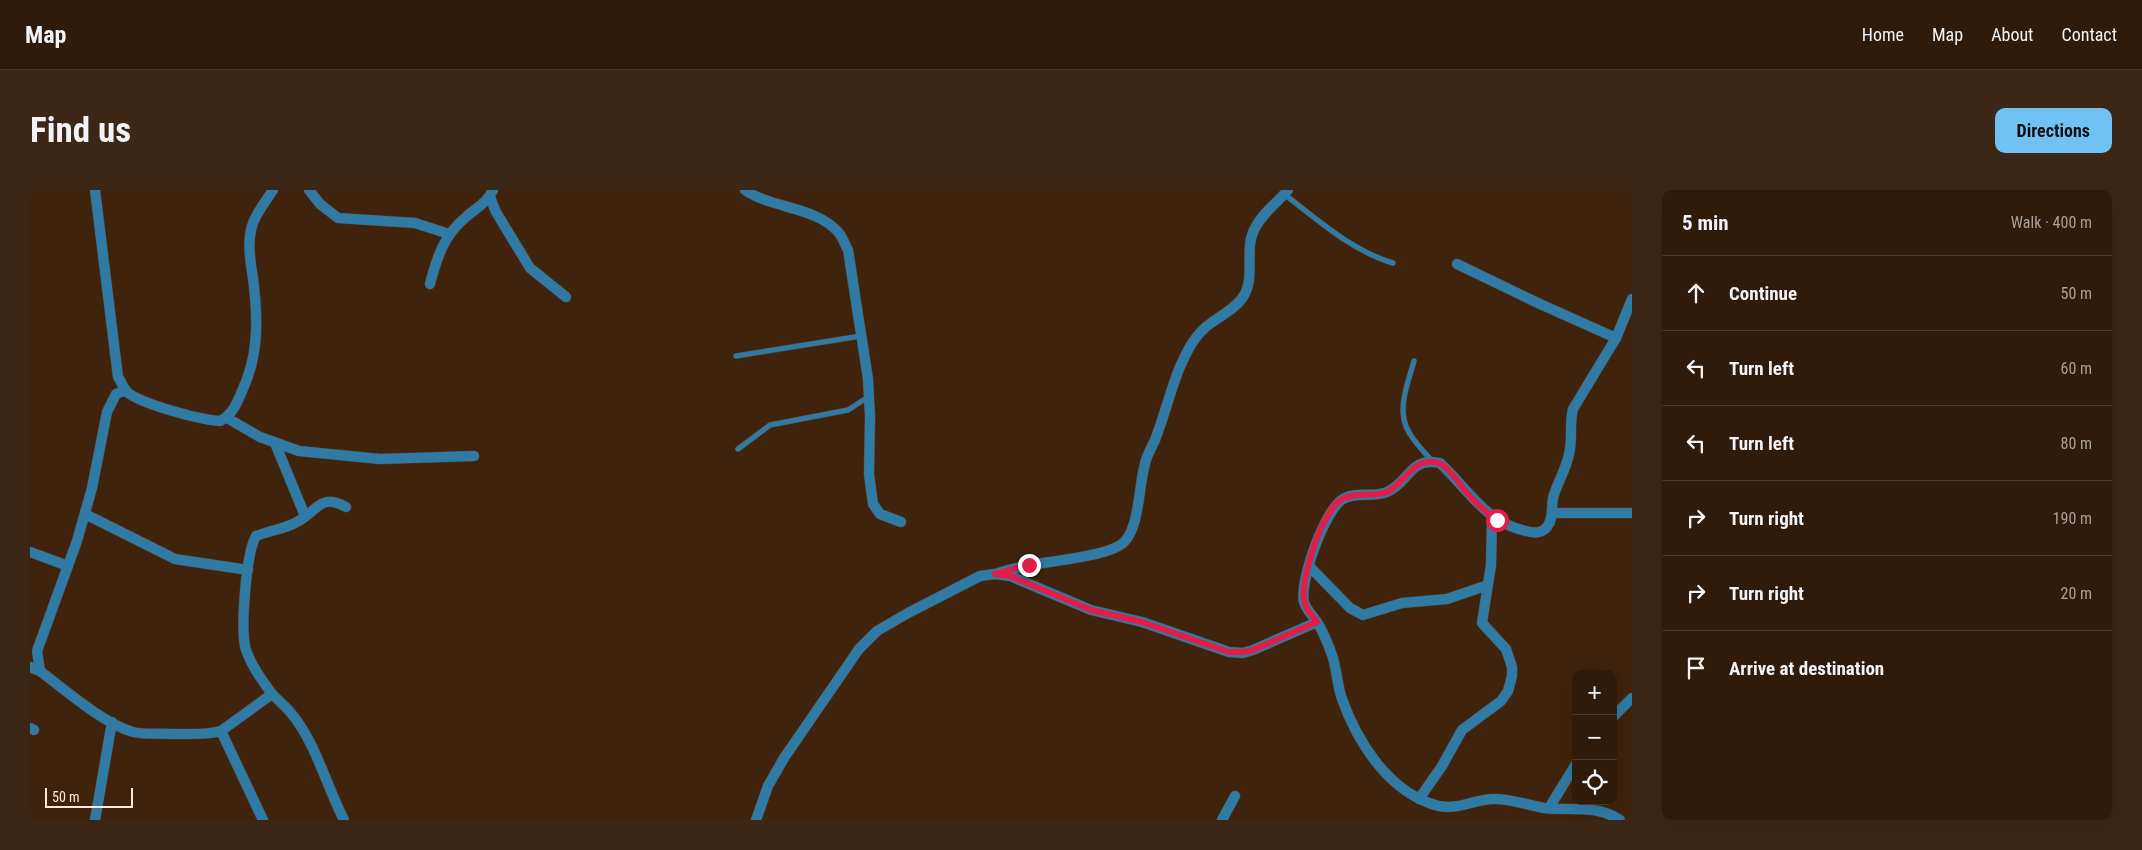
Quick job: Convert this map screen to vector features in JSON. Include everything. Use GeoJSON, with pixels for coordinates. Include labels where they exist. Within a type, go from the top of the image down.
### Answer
{"type":"FeatureCollection","features":[{"type":"Feature","properties":{"kind":"street"},"geometry":{"type":"LineString","coordinates":[[95,190],[118,377],[126,390],[141,400],[176,411],[220,421],[227,418],[233,410],[246,383],[254,357],[256,314],[250,262],[250,237],[252,225],[273,190]]}},
{"type":"Feature","properties":{"kind":"street"},"geometry":{"type":"LineString","coordinates":[[309,190],[320,204],[338,218],[416,223],[449,234]]}},
{"type":"Feature","properties":{"kind":"street"},"geometry":{"type":"LineString","coordinates":[[745,190],[809,214],[831,226],[839,234],[848,250],[868,397],[870,474],[873,504],[880,514],[901,522]]}},
{"type":"Feature","properties":{"kind":"street"},"geometry":{"type":"LineString","coordinates":[[756,820],[768,786],[784,758],[859,649],[877,631],[980,576],[1113,549],[1124,542],[1137,512],[1142,475],[1147,457],[1179,369],[1195,338],[1244,296],[1248,284],[1250,246],[1253,230],[1260,219],[1286,192]]}},
{"type":"Feature","properties":{"kind":"street"},"geometry":{"type":"LineString","coordinates":[[430,284],[438,254],[449,234],[491,193],[496,212],[530,268],[566,297]]}},
{"type":"Feature","properties":{"kind":"street"},"geometry":{"type":"LineString","coordinates":[[1457,264],[1616,338]]}},
{"type":"Feature","properties":{"kind":"street"},"geometry":{"type":"LineString","coordinates":[[1620,820],[1605,811],[1595,809],[1549,808],[1498,799],[1443,808],[1419,799],[1396,782],[1374,759],[1360,738],[1342,698],[1332,656],[1317,622],[1304,602],[1304,584],[1326,518],[1334,505],[1343,498],[1352,495],[1387,492],[1419,464],[1440,463],[1469,496],[1492,517],[1519,530],[1533,532],[1546,529],[1552,513],[1554,496],[1565,471],[1570,452],[1571,418],[1574,409],[1616,338],[1632,299]]}},
{"type":"Feature","properties":{"kind":"street"},"geometry":{"type":"LineString","coordinates":[[126,390],[116,394],[107,412],[92,488],[68,566],[37,651],[35,669],[112,722],[135,732],[214,733],[222,730],[272,694]]}},
{"type":"Feature","properties":{"kind":"street"},"geometry":{"type":"LineString","coordinates":[[227,418],[275,444],[299,451],[380,459],[474,456]]}},
{"type":"Feature","properties":{"kind":"street"},"geometry":{"type":"LineString","coordinates":[[275,444],[306,516]]}},
{"type":"Feature","properties":{"kind":"street"},"geometry":{"type":"LineString","coordinates":[[344,820],[328,782],[301,728],[291,713],[272,694],[260,677],[246,649],[243,634],[248,570],[253,542],[256,536],[295,523],[326,502],[335,501],[346,507]]}},
{"type":"Feature","properties":{"kind":"street"},"geometry":{"type":"LineString","coordinates":[[1552,513],[1632,512]]}},
{"type":"Feature","properties":{"kind":"street"},"geometry":{"type":"LineString","coordinates":[[84,514],[175,558],[248,570]]}},
{"type":"Feature","properties":{"kind":"street"},"geometry":{"type":"LineString","coordinates":[[1419,799],[1442,766],[1462,730],[1501,701],[1508,691],[1512,676],[1512,667],[1506,649],[1484,627],[1482,622],[1491,565],[1492,517]]}},
{"type":"Feature","properties":{"kind":"street"},"geometry":{"type":"LineString","coordinates":[[30,552],[68,566]]}},
{"type":"Feature","properties":{"kind":"street"},"geometry":{"type":"LineString","coordinates":[[1309,566],[1350,608],[1363,614],[1402,602],[1454,598],[1488,585]]}},
{"type":"Feature","properties":{"kind":"street"},"geometry":{"type":"LineString","coordinates":[[995,574],[1010,576],[1091,610],[1142,622],[1229,652],[1253,650],[1317,622]]}},
{"type":"Feature","properties":{"kind":"street"},"geometry":{"type":"LineString","coordinates":[[1615,715],[1632,698]]}},
{"type":"Feature","properties":{"kind":"street"},"geometry":{"type":"LineString","coordinates":[[95,820],[112,722]]}},
{"type":"Feature","properties":{"kind":"street"},"geometry":{"type":"LineString","coordinates":[[222,730],[263,820]]}},
{"type":"Feature","properties":{"kind":"street"},"geometry":{"type":"LineString","coordinates":[[1549,808],[1572,771]]}},
{"type":"Feature","properties":{"kind":"street"},"geometry":{"type":"LineString","coordinates":[[1222,820],[1235,796]]}},
{"type":"Feature","properties":{"kind":"lane"},"geometry":{"type":"LineString","coordinates":[[1286,192],[1347,240],[1376,258],[1393,263]]}},
{"type":"Feature","properties":{"kind":"lane"},"geometry":{"type":"LineString","coordinates":[[736,356],[860,336]]}},
{"type":"Feature","properties":{"kind":"lane"},"geometry":{"type":"LineString","coordinates":[[1414,361],[1403,407],[1403,417],[1409,434],[1433,462]]}},
{"type":"Feature","properties":{"kind":"lane"},"geometry":{"type":"LineString","coordinates":[[738,448],[770,425],[848,410],[868,397]]}},
{"type":"Feature","properties":{"kind":"route"},"geometry":{"type":"LineString","coordinates":[[1029,565],[995,574],[1010,576],[1091,610],[1142,622],[1229,652],[1243,652],[1253,650],[1317,622],[1304,602],[1304,584],[1312,554],[1326,518],[1334,505],[1343,498],[1366,493],[1380,494],[1387,492],[1419,464],[1426,462],[1440,463],[1469,496],[1497,520]]}}]}
